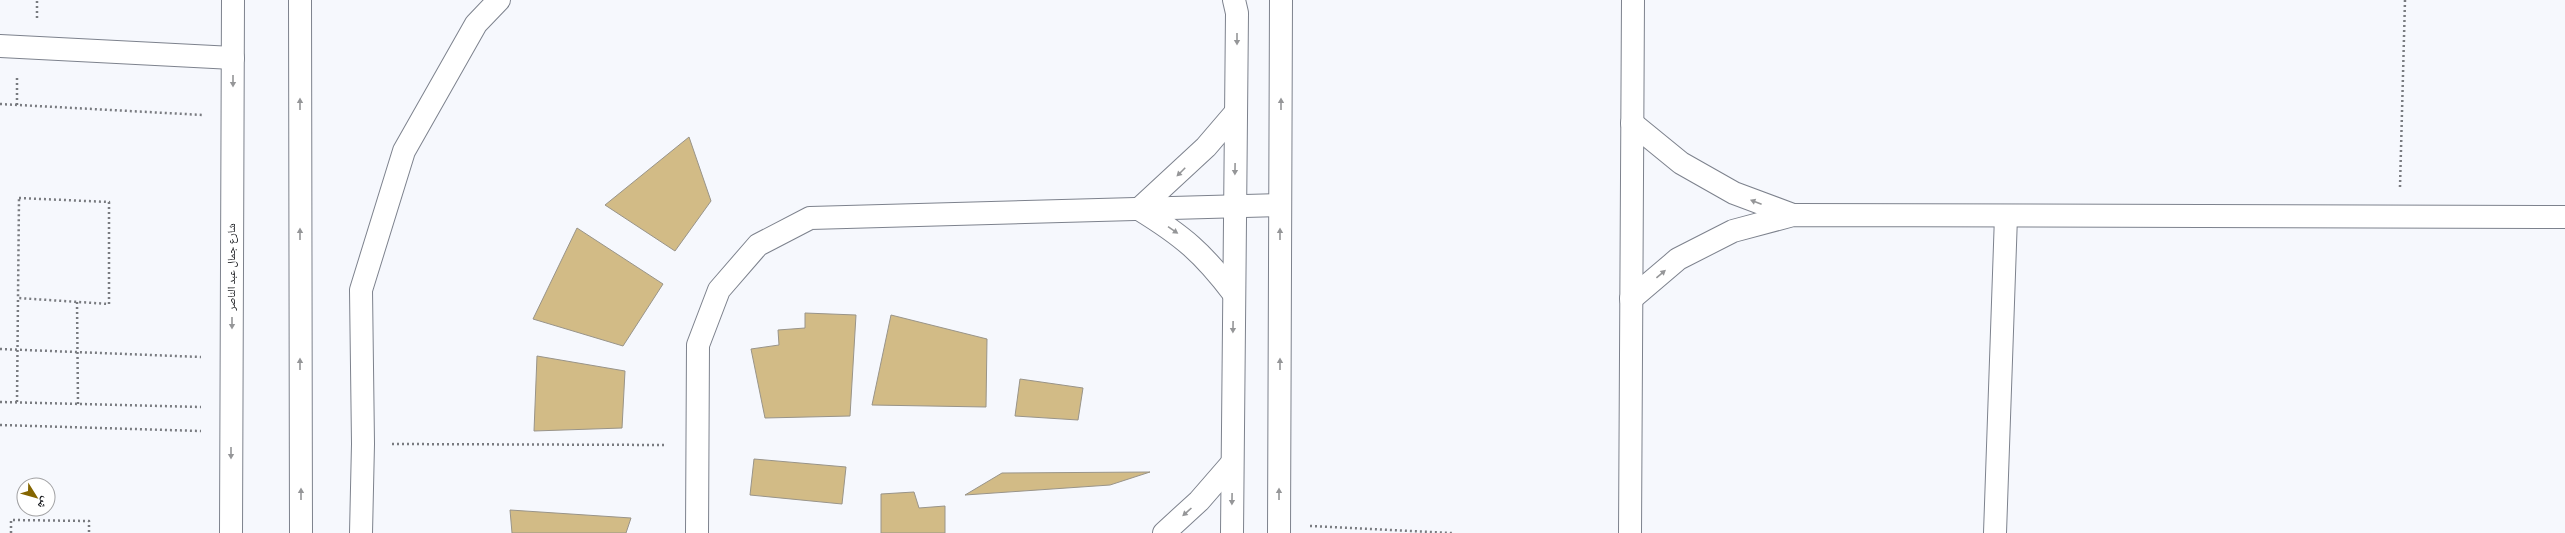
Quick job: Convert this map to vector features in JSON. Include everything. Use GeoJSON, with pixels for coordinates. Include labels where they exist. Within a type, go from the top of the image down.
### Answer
{"type":"FeatureCollection","features":[{"type":"Feature","properties":{"kind":"street","name":"شارع جمال عبد الناصر"},"geometry":{"type":"LineString","coordinates":[[231,533],[233,0]]}},
{"type":"Feature","properties":{"kind":"street"},"geometry":{"type":"LineString","coordinates":[[300,0],[301,533]]}},
{"type":"Feature","properties":{"kind":"street"},"geometry":{"type":"LineString","coordinates":[[361,533],[363,444],[361,290],[404,151],[476,24],[499,0]]}},
{"type":"Feature","properties":{"kind":"street"},"geometry":{"type":"LineString","coordinates":[[1232,533],[1237,13],[1234,0]]}},
{"type":"Feature","properties":{"kind":"street"},"geometry":{"type":"LineString","coordinates":[[1279,529],[1281,0]]}},
{"type":"Feature","properties":{"kind":"street"},"geometry":{"type":"LineString","coordinates":[[1630,533],[1633,0]]}},
{"type":"Feature","properties":{"kind":"street"},"geometry":{"type":"LineString","coordinates":[[0,46],[233,58]]}},
{"type":"Feature","properties":{"kind":"street"},"geometry":{"type":"LineString","coordinates":[[1139,209],[1206,147],[1236,112]]}},
{"type":"Feature","properties":{"kind":"street"},"geometry":{"type":"LineString","coordinates":[[1632,123],[1680,162],[1734,193],[1793,215]]}},
{"type":"Feature","properties":{"kind":"street"},"geometry":{"type":"LineString","coordinates":[[697,533],[698,345],[719,290],[758,245],[810,218],[1280,205]]}},
{"type":"Feature","properties":{"kind":"street"},"geometry":{"type":"LineString","coordinates":[[1139,209],[1176,231],[1202,255],[1234,294]]}},
{"type":"Feature","properties":{"kind":"street"},"geometry":{"type":"LineString","coordinates":[[1631,299],[1678,259],[1726,234],[1793,215],[2565,217]]}},
{"type":"Feature","properties":{"kind":"street"},"geometry":{"type":"LineString","coordinates":[[1994,533],[2006,216]]}},
{"type":"Feature","properties":{"kind":"street"},"geometry":{"type":"LineString","coordinates":[[1164,533],[1199,501],[1232,463]]}},
{"type":"Feature","properties":{"kind":"path"},"geometry":{"type":"LineString","coordinates":[[2399,217],[2405,0]]}},
{"type":"Feature","properties":{"kind":"path"},"geometry":{"type":"LineString","coordinates":[[0,104],[233,116]]}},
{"type":"Feature","properties":{"kind":"path"},"geometry":{"type":"LineString","coordinates":[[17,402],[18,349],[18,298],[19,198],[109,202],[109,304],[18,298]]}},
{"type":"Feature","properties":{"kind":"path"},"geometry":{"type":"LineString","coordinates":[[77,302],[78,404]]}},
{"type":"Feature","properties":{"kind":"path"},"geometry":{"type":"LineString","coordinates":[[0,349],[232,358]]}},
{"type":"Feature","properties":{"kind":"path"},"geometry":{"type":"LineString","coordinates":[[0,402],[232,407]]}},
{"type":"Feature","properties":{"kind":"path"},"geometry":{"type":"LineString","coordinates":[[0,425],[231,432]]}},
{"type":"Feature","properties":{"kind":"path"},"geometry":{"type":"LineString","coordinates":[[363,444],[698,445]]}},
{"type":"Feature","properties":{"kind":"path"},"geometry":{"type":"LineString","coordinates":[[11,533],[11,520],[89,521],[89,533]]}},
{"type":"Feature","properties":{"kind":"path"},"geometry":{"type":"LineString","coordinates":[[1279,529],[1452,533]]}},
{"type":"Feature","properties":{"kind":"building"},"geometry":{"type":"Polygon","coordinates":[[[689,137],[711,201],[675,251],[605,205],[689,137]]]}},
{"type":"Feature","properties":{"kind":"building"},"geometry":{"type":"Polygon","coordinates":[[[577,228],[663,284],[623,346],[533,319],[577,228]]]}},
{"type":"Feature","properties":{"kind":"building"},"geometry":{"type":"Polygon","coordinates":[[[805,313],[856,315],[850,416],[765,418],[751,349],[779,345],[778,330],[805,328],[805,313]]]}},
{"type":"Feature","properties":{"kind":"building"},"geometry":{"type":"Polygon","coordinates":[[[891,315],[987,339],[986,407],[872,405],[891,315]]]}},
{"type":"Feature","properties":{"kind":"building"},"geometry":{"type":"Polygon","coordinates":[[[537,356],[625,371],[622,428],[534,431],[537,356]]]}},
{"type":"Feature","properties":{"kind":"building"},"geometry":{"type":"Polygon","coordinates":[[[1020,379],[1083,388],[1078,420],[1015,416],[1020,379]]]}},
{"type":"Feature","properties":{"kind":"building"},"geometry":{"type":"Polygon","coordinates":[[[754,459],[846,467],[842,504],[750,495],[754,459]]]}},
{"type":"Feature","properties":{"kind":"building"},"geometry":{"type":"Polygon","coordinates":[[[1150,472],[1110,485],[965,495],[1002,473],[1150,472]]]}},
{"type":"Feature","properties":{"kind":"building"},"geometry":{"type":"Polygon","coordinates":[[[914,492],[919,508],[945,506],[945,533],[881,533],[881,494],[914,492]]]}},
{"type":"Feature","properties":{"kind":"building"},"geometry":{"type":"Polygon","coordinates":[[[510,510],[631,518],[626,533],[512,533],[510,510]]]}}]}
